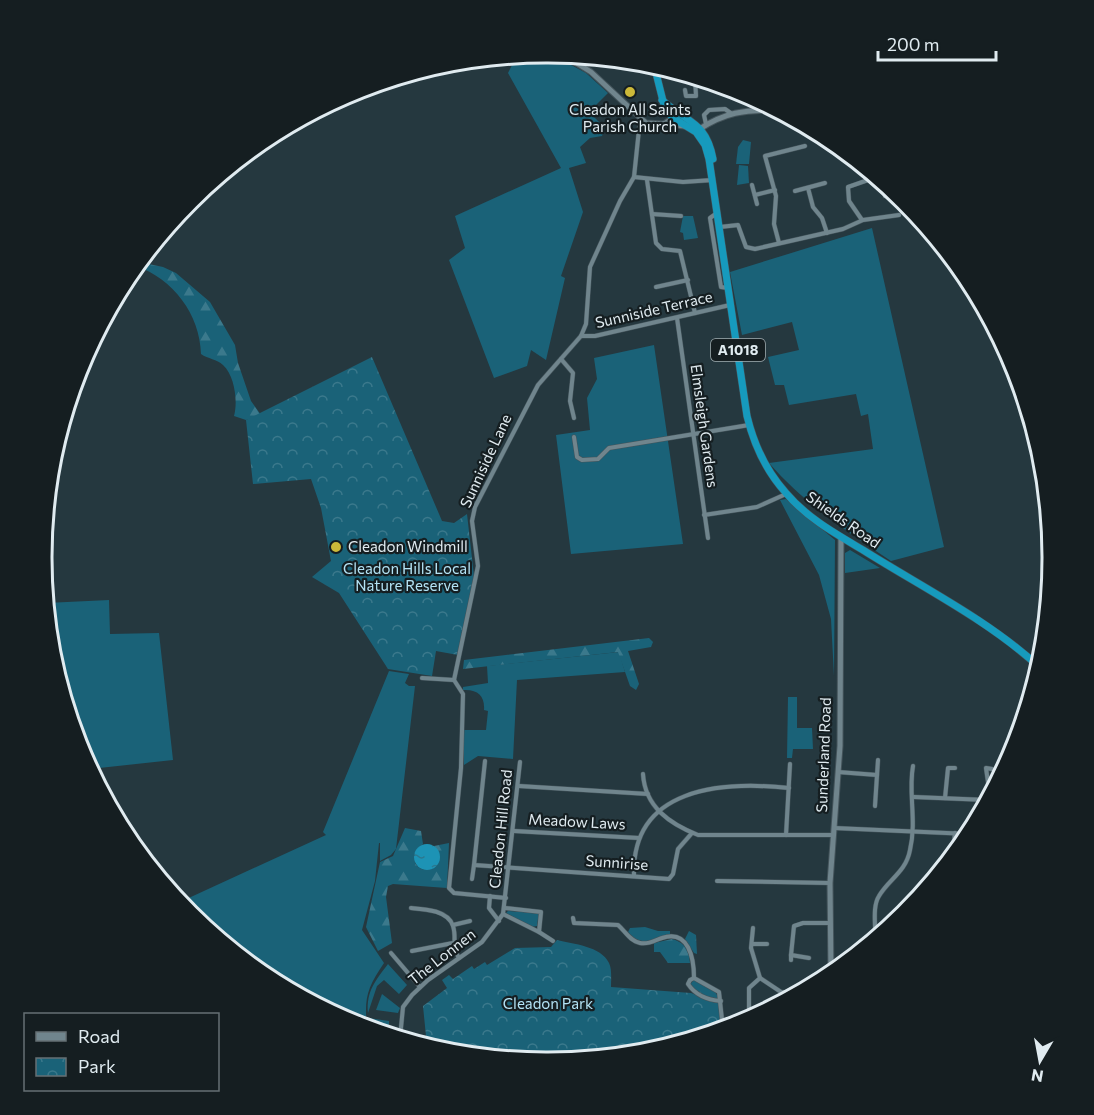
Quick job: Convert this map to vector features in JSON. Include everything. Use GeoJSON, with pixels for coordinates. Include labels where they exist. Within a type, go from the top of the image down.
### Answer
{"type":"FeatureCollection","features":[{"type":"Feature","properties":{"kind":"highway"},"geometry":{"type":"LineString","coordinates":[[656,76],[665,109],[701,128]]}},
{"type":"Feature","properties":{"kind":"highway"},"geometry":{"type":"LineString","coordinates":[[676,116],[686,126],[701,128]]}},
{"type":"Feature","properties":{"kind":"highway","name":"Shields Road"},"geometry":{"type":"LineString","coordinates":[[701,128],[714,180],[719,228],[749,425],[763,461],[786,494],[818,522],[994,632],[1031,660]]}},
{"type":"Feature","properties":{"kind":"street"},"geometry":{"type":"LineString","coordinates":[[578,64],[591,72],[640,120],[649,124],[686,126]]}},
{"type":"Feature","properties":{"kind":"street"},"geometry":{"type":"LineString","coordinates":[[685,90],[686,96],[696,96],[695,86]]}},
{"type":"Feature","properties":{"kind":"street"},"geometry":{"type":"LineString","coordinates":[[701,128],[709,110],[725,109],[732,114]]}},
{"type":"Feature","properties":{"kind":"street"},"geometry":{"type":"LineString","coordinates":[[701,128],[732,114],[759,111]]}},
{"type":"Feature","properties":{"kind":"street"},"geometry":{"type":"LineString","coordinates":[[664,124],[676,116]]}},
{"type":"Feature","properties":{"kind":"street","name":"Sunniside Lane"},"geometry":{"type":"LineString","coordinates":[[506,897],[454,893],[449,888],[462,758],[463,694],[454,680],[478,566],[472,521],[475,507],[526,404],[538,385],[581,336],[586,324],[590,267],[620,201],[634,177],[640,120]]}},
{"type":"Feature","properties":{"kind":"street"},"geometry":{"type":"LineString","coordinates":[[779,243],[774,224],[775,190],[765,156],[805,146]]}},
{"type":"Feature","properties":{"kind":"street"},"geometry":{"type":"LineString","coordinates":[[634,177],[682,182],[714,180]]}},
{"type":"Feature","properties":{"kind":"street"},"geometry":{"type":"LineString","coordinates":[[647,180],[656,243],[662,249],[680,251],[695,313]]}},
{"type":"Feature","properties":{"kind":"street"},"geometry":{"type":"LineString","coordinates":[[862,220],[849,201],[848,187],[867,181]]}},
{"type":"Feature","properties":{"kind":"street"},"geometry":{"type":"LineString","coordinates":[[795,191],[825,183]]}},
{"type":"Feature","properties":{"kind":"street"},"geometry":{"type":"LineString","coordinates":[[752,185],[757,204]]}},
{"type":"Feature","properties":{"kind":"street"},"geometry":{"type":"LineString","coordinates":[[808,188],[813,207],[822,218],[827,233]]}},
{"type":"Feature","properties":{"kind":"street"},"geometry":{"type":"LineString","coordinates":[[755,195],[775,190]]}},
{"type":"Feature","properties":{"kind":"street"},"geometry":{"type":"LineString","coordinates":[[717,213],[710,218],[714,253],[722,286],[728,288]]}},
{"type":"Feature","properties":{"kind":"street"},"geometry":{"type":"LineString","coordinates":[[652,214],[681,216]]}},
{"type":"Feature","properties":{"kind":"street"},"geometry":{"type":"LineString","coordinates":[[719,228],[738,225],[746,247],[751,248],[827,233],[854,226],[862,220],[899,214]]}},
{"type":"Feature","properties":{"kind":"street"},"geometry":{"type":"LineString","coordinates":[[656,287],[688,280]]}},
{"type":"Feature","properties":{"kind":"street","name":"Sunniside Terrace"},"geometry":{"type":"LineString","coordinates":[[581,336],[595,336],[732,305]]}},
{"type":"Feature","properties":{"kind":"street","name":"Elmsleigh Gardens"},"geometry":{"type":"LineString","coordinates":[[677,318],[708,538]]}},
{"type":"Feature","properties":{"kind":"street"},"geometry":{"type":"LineString","coordinates":[[561,359],[573,373],[570,401],[574,418]]}},
{"type":"Feature","properties":{"kind":"street"},"geometry":{"type":"LineString","coordinates":[[574,437],[579,459],[598,459],[609,448],[749,425]]}},
{"type":"Feature","properties":{"kind":"street"},"geometry":{"type":"LineString","coordinates":[[704,515],[757,507],[786,494]]}},
{"type":"Feature","properties":{"kind":"street","name":"Sunderland Road"},"geometry":{"type":"LineString","coordinates":[[831,963],[830,883],[838,772],[841,537]]}},
{"type":"Feature","properties":{"kind":"street"},"geometry":{"type":"LineString","coordinates":[[422,678],[447,682],[454,680]]}},
{"type":"Feature","properties":{"kind":"street"},"geometry":{"type":"LineString","coordinates":[[875,806],[878,760]]}},
{"type":"Feature","properties":{"kind":"street"},"geometry":{"type":"LineString","coordinates":[[472,879],[486,761]]}},
{"type":"Feature","properties":{"kind":"street","name":"Cleadon Hill Road"},"geometry":{"type":"LineString","coordinates":[[506,897],[520,762]]}},
{"type":"Feature","properties":{"kind":"street"},"geometry":{"type":"LineString","coordinates":[[786,835],[790,764]]}},
{"type":"Feature","properties":{"kind":"street"},"geometry":{"type":"LineString","coordinates":[[875,927],[876,905],[879,896],[901,872],[910,850],[914,797],[910,783],[913,766]]}},
{"type":"Feature","properties":{"kind":"street"},"geometry":{"type":"LineString","coordinates":[[945,798],[948,768],[955,768]]}},
{"type":"Feature","properties":{"kind":"street"},"geometry":{"type":"LineString","coordinates":[[988,782],[986,768],[992,769]]}},
{"type":"Feature","properties":{"kind":"street"},"geometry":{"type":"LineString","coordinates":[[838,772],[877,775]]}},
{"type":"Feature","properties":{"kind":"street"},"geometry":{"type":"LineString","coordinates":[[644,774],[648,794],[659,811],[680,828],[692,833],[712,836],[833,835]]}},
{"type":"Feature","properties":{"kind":"street"},"geometry":{"type":"LineString","coordinates":[[519,786],[648,794]]}},
{"type":"Feature","properties":{"kind":"street"},"geometry":{"type":"LineString","coordinates":[[634,876],[639,838],[651,818],[669,802],[696,790],[767,786],[789,788]]}},
{"type":"Feature","properties":{"kind":"street"},"geometry":{"type":"LineString","coordinates":[[914,797],[978,800]]}},
{"type":"Feature","properties":{"kind":"street"},"geometry":{"type":"LineString","coordinates":[[834,828],[955,833],[954,837]]}},
{"type":"Feature","properties":{"kind":"street","name":"Meadow Laws"},"geometry":{"type":"LineString","coordinates":[[514,831],[639,838]]}},
{"type":"Feature","properties":{"kind":"street","name":"Sunnirise"},"geometry":{"type":"LineString","coordinates":[[474,865],[669,879],[673,874],[678,849],[692,833]]}},
{"type":"Feature","properties":{"kind":"street"},"geometry":{"type":"LineString","coordinates":[[717,881],[830,883]]}},
{"type":"Feature","properties":{"kind":"street"},"geometry":{"type":"LineString","coordinates":[[490,896],[489,908],[499,921]]}},
{"type":"Feature","properties":{"kind":"street","name":"The Lonnen"},"geometry":{"type":"LineString","coordinates":[[401,1030],[403,1006],[420,987],[482,942],[503,914],[506,897]]}},
{"type":"Feature","properties":{"kind":"street"},"geometry":{"type":"LineString","coordinates":[[411,908],[438,912],[453,926],[453,943],[459,958]]}},
{"type":"Feature","properties":{"kind":"street"},"geometry":{"type":"LineString","coordinates":[[505,908],[541,912],[539,932]]}},
{"type":"Feature","properties":{"kind":"street"},"geometry":{"type":"LineString","coordinates":[[503,914],[552,941]]}},
{"type":"Feature","properties":{"kind":"street"},"geometry":{"type":"LineString","coordinates":[[573,918],[573,923],[618,925],[630,938],[640,943],[672,936],[682,939],[692,954],[694,978]]}},
{"type":"Feature","properties":{"kind":"street"},"geometry":{"type":"LineString","coordinates":[[453,926],[470,921]]}},
{"type":"Feature","properties":{"kind":"street"},"geometry":{"type":"LineString","coordinates":[[809,958],[791,957],[794,926],[803,922],[829,923]]}},
{"type":"Feature","properties":{"kind":"street"},"geometry":{"type":"LineString","coordinates":[[753,928],[752,944],[760,978],[782,992]]}},
{"type":"Feature","properties":{"kind":"street"},"geometry":{"type":"LineString","coordinates":[[412,951],[453,943]]}},
{"type":"Feature","properties":{"kind":"street"},"geometry":{"type":"LineString","coordinates":[[752,944],[767,944]]}},
{"type":"Feature","properties":{"kind":"street"},"geometry":{"type":"LineString","coordinates":[[391,953],[420,987]]}},
{"type":"Feature","properties":{"kind":"street"},"geometry":{"type":"LineString","coordinates":[[694,978],[718,992],[722,1020]]}},
{"type":"Feature","properties":{"kind":"street"},"geometry":{"type":"LineString","coordinates":[[694,978],[688,984],[693,992],[711,1000],[720,1001]]}},
{"type":"Feature","properties":{"kind":"street"},"geometry":{"type":"LineString","coordinates":[[749,1008],[749,988],[760,978]]}},
{"type":"Feature","properties":{"kind":"green space"},"geometry":{"type":"Polygon","coordinates":[[[512,64],[569,64],[586,73],[608,93],[589,112],[605,128],[602,136],[590,138],[580,147],[586,163],[569,168],[583,212],[561,276],[565,278],[546,360],[531,350],[527,366],[494,378],[449,260],[465,248],[455,216],[561,168],[508,73],[512,64]]]}},
{"type":"Feature","properties":{"kind":"green space"},"geometry":{"type":"Polygon","coordinates":[[[743,140],[751,142],[749,164],[736,164],[738,147],[743,140]]]}},
{"type":"Feature","properties":{"kind":"green space"},"geometry":{"type":"Polygon","coordinates":[[[739,165],[748,166],[749,183],[737,185],[739,165]]]}},
{"type":"Feature","properties":{"kind":"green space"},"geometry":{"type":"Polygon","coordinates":[[[683,216],[693,216],[698,238],[684,240],[683,233],[680,232],[683,216]]]}},
{"type":"Feature","properties":{"kind":"green space"},"geometry":{"type":"Polygon","coordinates":[[[872,228],[944,547],[891,561],[842,528],[812,504],[769,463],[873,449],[868,414],[861,416],[856,394],[789,405],[784,385],[775,385],[768,357],[799,350],[792,322],[742,335],[730,272],[872,228]]]}},
{"type":"Feature","properties":{"kind":"green space"},"geometry":{"type":"Polygon","coordinates":[[[149,264],[176,273],[210,302],[235,345],[238,363],[251,401],[261,415],[246,420],[234,416],[236,404],[234,389],[227,370],[221,363],[201,354],[196,325],[190,312],[173,289],[145,270],[149,264]]]}},
{"type":"Feature","properties":{"kind":"green space"},"geometry":{"type":"Polygon","coordinates":[[[654,345],[683,544],[571,554],[556,435],[590,430],[587,398],[597,379],[594,358],[654,345]]]}},
{"type":"Feature","properties":{"kind":"green space","name":"Cleadon Hills Local Nature Reserve"},"geometry":{"type":"Polygon","coordinates":[[[372,357],[442,521],[454,523],[467,514],[474,576],[458,655],[436,651],[432,676],[388,669],[339,593],[312,577],[331,561],[321,508],[311,479],[253,484],[246,420],[372,357]]]}},
{"type":"Feature","properties":{"kind":"green space"},"geometry":{"type":"Polygon","coordinates":[[[786,499],[835,540],[834,676],[831,619],[819,575],[780,500],[786,499]]]}},
{"type":"Feature","properties":{"kind":"green space"},"geometry":{"type":"Polygon","coordinates":[[[850,550],[880,568],[845,573],[845,553],[850,550]]]}},
{"type":"Feature","properties":{"kind":"green space"},"geometry":{"type":"Polygon","coordinates":[[[109,600],[110,634],[159,633],[173,760],[99,768],[69,685],[55,603],[109,600]]]}},
{"type":"Feature","properties":{"kind":"green space"},"geometry":{"type":"Polygon","coordinates":[[[649,638],[653,642],[651,647],[628,651],[639,684],[636,690],[630,686],[618,652],[463,669],[464,660],[649,638]]]}},
{"type":"Feature","properties":{"kind":"green space"},"geometry":{"type":"Polygon","coordinates":[[[619,652],[625,672],[517,680],[513,759],[478,756],[464,765],[464,730],[486,730],[488,711],[484,710],[480,694],[463,690],[463,687],[488,683],[487,666],[619,652]]]}},
{"type":"Feature","properties":{"kind":"green space"},"geometry":{"type":"Polygon","coordinates":[[[389,671],[409,674],[405,683],[415,686],[396,849],[380,861],[379,843],[375,881],[362,930],[384,963],[368,994],[366,1017],[328,1001],[272,969],[221,929],[188,898],[326,835],[323,832],[389,671]]]}},
{"type":"Feature","properties":{"kind":"green space"},"geometry":{"type":"Polygon","coordinates":[[[788,697],[797,697],[797,728],[812,728],[813,749],[793,749],[792,758],[787,758],[788,697]]]}},
{"type":"Feature","properties":{"kind":"green space"},"geometry":{"type":"Polygon","coordinates":[[[405,828],[421,831],[423,844],[414,854],[415,863],[422,869],[436,866],[439,853],[434,846],[449,843],[447,888],[393,884],[388,886],[386,897],[392,943],[378,951],[366,927],[380,862],[393,856],[405,828]]]}},
{"type":"Feature","properties":{"kind":"green space"},"geometry":{"type":"Polygon","coordinates":[[[508,911],[539,913],[537,926],[532,927],[506,913],[508,911]]]}},
{"type":"Feature","properties":{"kind":"green space"},"geometry":{"type":"Polygon","coordinates":[[[645,927],[658,931],[670,931],[670,934],[642,941],[637,940],[628,932],[630,928],[645,927]]]}},
{"type":"Feature","properties":{"kind":"green space"},"geometry":{"type":"Polygon","coordinates":[[[689,931],[696,935],[697,954],[685,939],[689,931]]]}},
{"type":"Feature","properties":{"kind":"green space"},"geometry":{"type":"Polygon","coordinates":[[[672,939],[686,947],[690,963],[668,963],[660,952],[654,952],[654,943],[672,939]]]}},
{"type":"Feature","properties":{"kind":"green space","name":"Cleadon Park"},"geometry":{"type":"Polygon","coordinates":[[[557,940],[593,949],[600,953],[611,968],[611,987],[691,993],[719,1003],[720,1020],[675,1035],[643,1042],[579,1051],[547,1052],[482,1048],[426,1037],[423,1006],[447,988],[442,980],[449,975],[453,979],[472,966],[474,969],[485,962],[487,965],[515,948],[551,947],[557,940]]]}},
{"type":"Feature","properties":{"kind":"green space"},"geometry":{"type":"Polygon","coordinates":[[[388,964],[407,985],[399,994],[384,980],[377,986],[368,1013],[370,992],[388,964]]]}},
{"type":"Feature","properties":{"kind":"green space"},"geometry":{"type":"Polygon","coordinates":[[[694,979],[713,989],[718,1000],[702,996],[690,985],[694,979]]]}},
{"type":"Feature","properties":{"kind":"green space"},"geometry":{"type":"Polygon","coordinates":[[[382,994],[400,1008],[398,1013],[376,1010],[382,994]]]}},
{"type":"Feature","properties":{"kind":"green space"},"geometry":{"type":"Polygon","coordinates":[[[368,1018],[389,1021],[389,1026],[368,1018]]]}},
{"type":"Feature","properties":{"kind":"water"},"geometry":{"type":"Polygon","coordinates":[[[427,844],[436,848],[440,857],[436,866],[427,870],[418,866],[414,857],[418,848],[427,844]]]}},
{"type":"Feature","properties":{"kind":"place","name":"Cleadon All Saints Parish Church"},"geometry":{"type":"Point","coordinates":[630,92]}},
{"type":"Feature","properties":{"kind":"place","name":"Cleadon Windmill"},"geometry":{"type":"Point","coordinates":[336,547]}}]}
